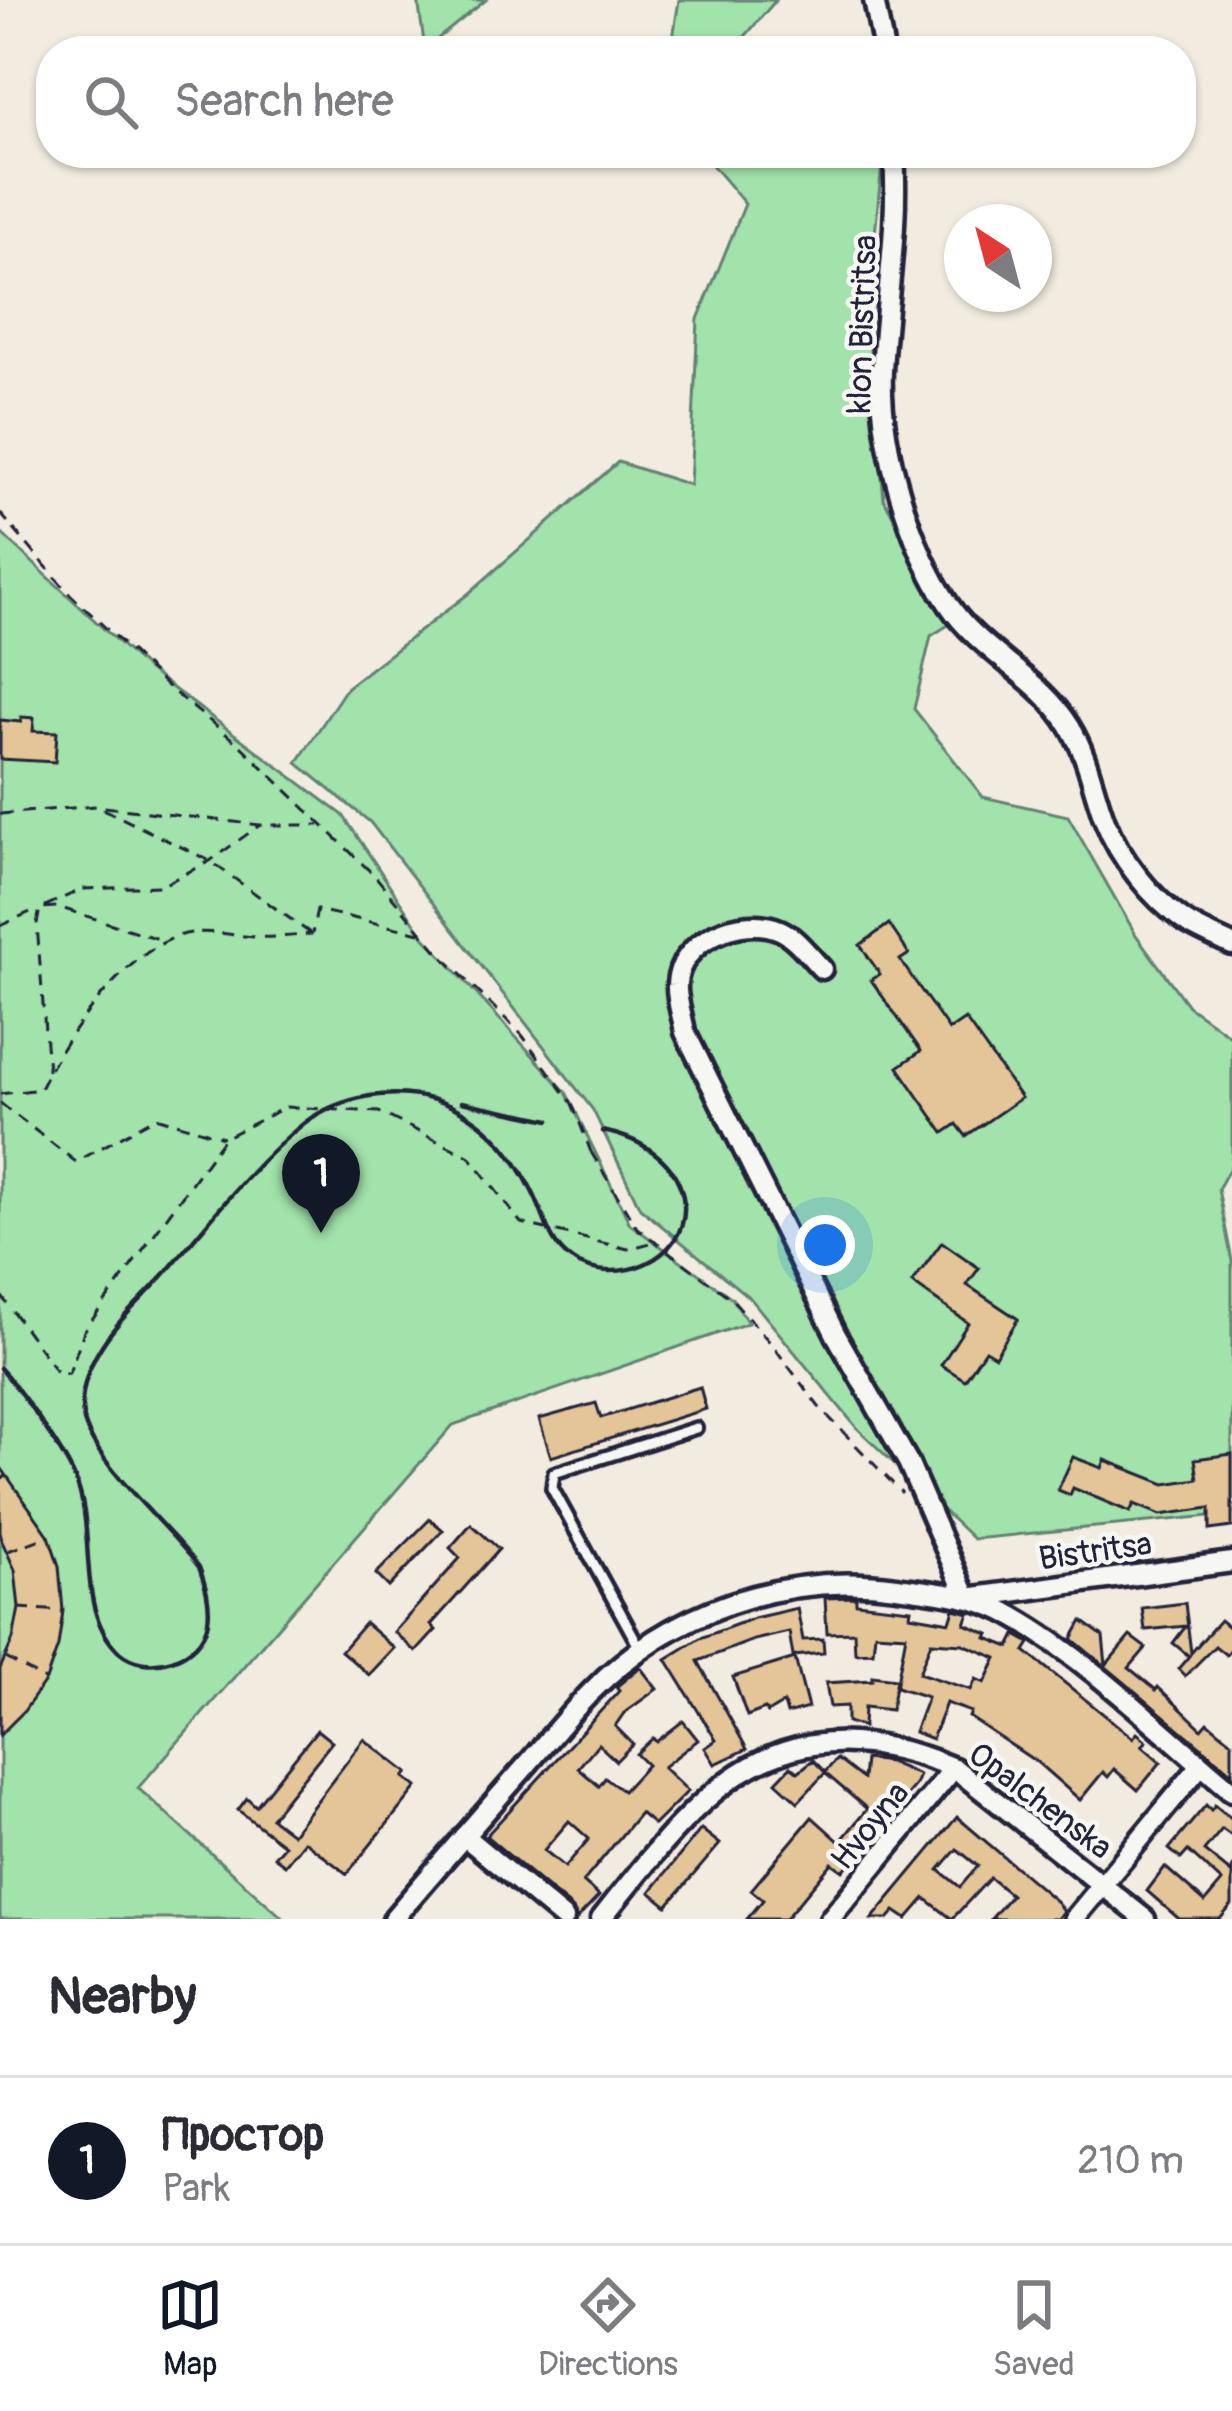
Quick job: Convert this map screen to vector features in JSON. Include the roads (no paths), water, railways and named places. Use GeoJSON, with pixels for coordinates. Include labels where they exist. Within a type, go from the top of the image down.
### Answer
{"type":"FeatureCollection","features":[{"type":"Feature","properties":{"kind":"street"},"geometry":{"type":"LineString","coordinates":[[874,0],[881,36]]}},
{"type":"Feature","properties":{"kind":"street","name":"klon Bistritsa"},"geometry":{"type":"LineString","coordinates":[[894,168],[896,235],[882,376],[887,429],[907,514],[925,564],[965,624],[1033,684],[1069,724],[1106,823],[1147,886],[1183,920],[1232,945]]}},
{"type":"Feature","properties":{"kind":"street"},"geometry":{"type":"LineString","coordinates":[[822,969],[779,929],[756,926],[706,939],[685,957],[677,985],[686,1032],[836,1335],[908,1462],[967,1598]]}},
{"type":"Feature","properties":{"kind":"street","name":"Bistritsa"},"geometry":{"type":"LineString","coordinates":[[967,1598],[1229,1565]]}},
{"type":"Feature","properties":{"kind":"street"},"geometry":{"type":"LineString","coordinates":[[393,1919],[592,1690],[672,1627],[711,1609],[782,1590],[862,1582],[967,1598],[1025,1624],[1113,1690],[1232,1791]]}},
{"type":"Feature","properties":{"kind":"street","name":"Opalchenska"},"geometry":{"type":"LineString","coordinates":[[601,1919],[694,1807],[750,1765],[782,1752],[863,1744],[919,1754],[954,1768],[1145,1919]]}},
{"type":"Feature","properties":{"kind":"street"},"geometry":{"type":"LineString","coordinates":[[1074,1919],[1201,1765]]}},
{"type":"Feature","properties":{"kind":"street","name":"Hvoyna"},"geometry":{"type":"LineString","coordinates":[[830,1919],[954,1768]]}},
{"type":"Feature","properties":{"kind":"street"},"geometry":{"type":"LineString","coordinates":[[464,1836],[565,1919]]}},
{"type":"Feature","properties":{"kind":"lane"},"geometry":{"type":"LineString","coordinates":[[641,1650],[552,1488],[554,1473],[696,1428]]}},
{"type":"Feature","properties":{"kind":"railway"},"geometry":{"type":"LineString","coordinates":[[0,1368],[40,1420],[74,1476],[85,1521],[91,1592],[105,1634],[131,1659],[144,1663],[172,1660],[195,1645],[208,1621],[199,1567],[116,1474],[89,1434],[83,1416],[89,1371],[116,1327],[284,1140],[326,1110],[370,1096],[424,1097],[470,1116],[522,1172],[553,1238],[571,1259],[607,1271],[645,1264],[674,1240],[682,1224],[681,1189],[656,1154],[630,1139],[602,1131]]}},
{"type":"Feature","properties":{"kind":"railway"},"geometry":{"type":"LineString","coordinates":[[461,1102],[550,1120]]}},
{"type":"Feature","properties":{"kind":"place","name":"Простор"},"geometry":{"type":"Point","coordinates":[321,1233]}}]}
